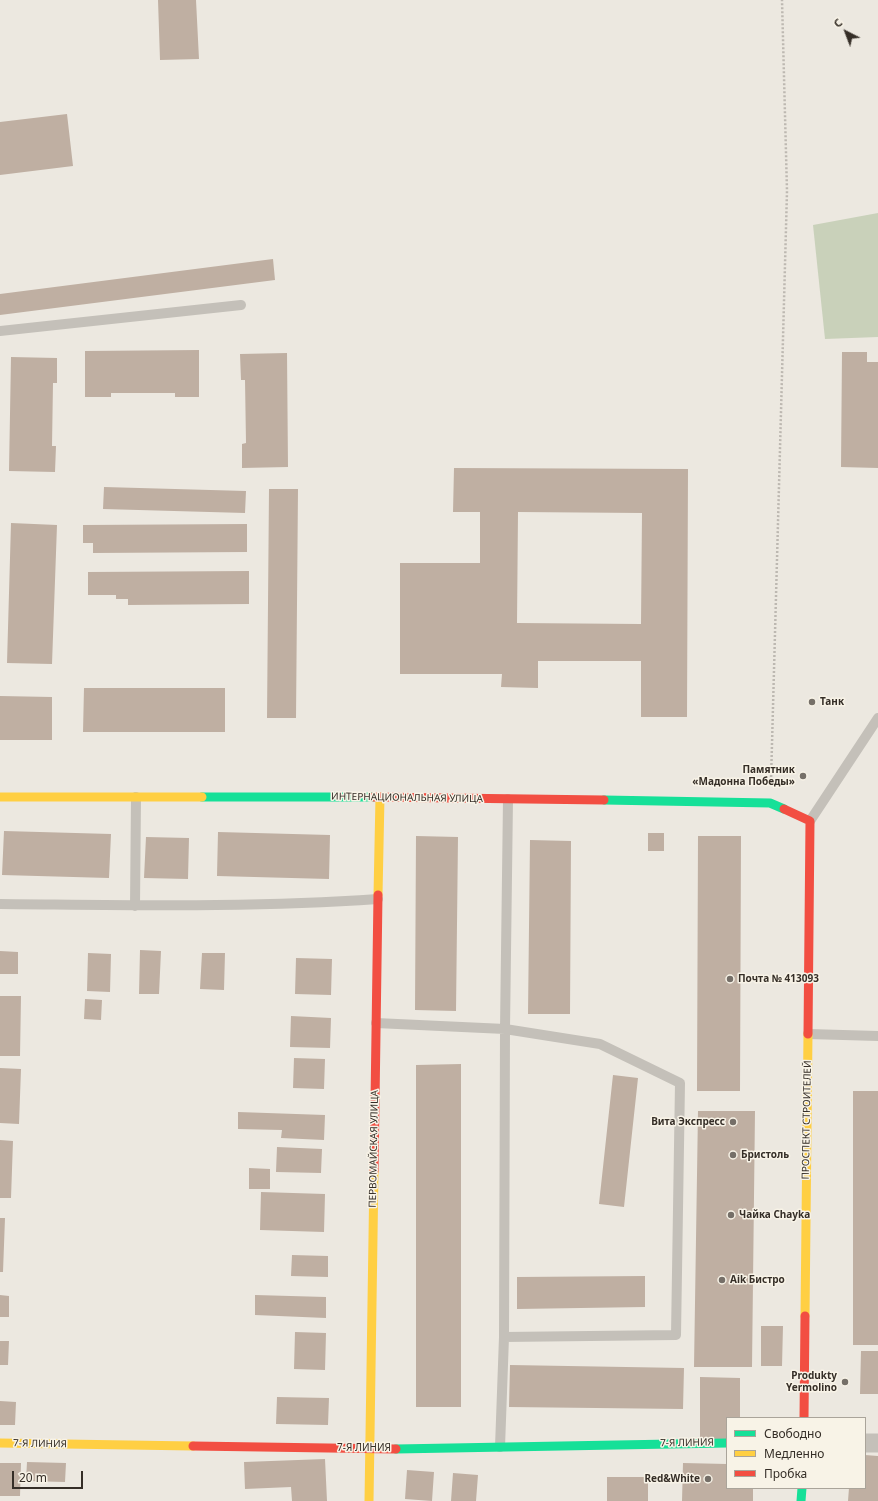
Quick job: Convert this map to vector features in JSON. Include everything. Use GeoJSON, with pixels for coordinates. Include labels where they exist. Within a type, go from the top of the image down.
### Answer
{"type":"FeatureCollection","features":[{"type":"Feature","properties":{"kind":"street","name":"ИНТЕРНАЦИОНАЛЬНАЯ УЛИЦА"},"geometry":{"type":"LineString","coordinates":[[0,797],[380,797],[770,803],[810,821]]}},
{"type":"Feature","properties":{"kind":"street","name":"ПЕРВОМАЙСКАЯ УЛИЦА"},"geometry":{"type":"LineString","coordinates":[[369,1501],[380,797]]}},
{"type":"Feature","properties":{"kind":"street","name":"ПРОСПЕКТ СТРОИТЕЛЕЙ"},"geometry":{"type":"LineString","coordinates":[[804,1417],[810,821]]}},
{"type":"Feature","properties":{"kind":"street","name":"7-Я ЛИНИЯ"},"geometry":{"type":"LineString","coordinates":[[0,1443],[369,1449],[726,1443]]}},
{"type":"Feature","properties":{"kind":"street"},"geometry":{"type":"LineString","coordinates":[[866,1443],[878,1443]]}},
{"type":"Feature","properties":{"kind":"street"},"geometry":{"type":"LineString","coordinates":[[801,1501],[802,1489]]}},
{"type":"Feature","properties":{"kind":"lane"},"geometry":{"type":"LineString","coordinates":[[0,332],[241,305]]}},
{"type":"Feature","properties":{"kind":"lane"},"geometry":{"type":"LineString","coordinates":[[810,821],[878,718]]}},
{"type":"Feature","properties":{"kind":"lane"},"geometry":{"type":"LineString","coordinates":[[135,906],[136,797]]}},
{"type":"Feature","properties":{"kind":"lane"},"geometry":{"type":"LineString","coordinates":[[500,1446],[504,1337],[505,1029],[508,799]]}},
{"type":"Feature","properties":{"kind":"lane"},"geometry":{"type":"LineString","coordinates":[[0,904],[135,906],[318,903],[378,899]]}},
{"type":"Feature","properties":{"kind":"lane"},"geometry":{"type":"LineString","coordinates":[[376,1024],[505,1029],[600,1044],[680,1083],[676,1335],[504,1337]]}},
{"type":"Feature","properties":{"kind":"lane"},"geometry":{"type":"LineString","coordinates":[[808,1034],[878,1036]]}},
{"type":"Feature","properties":{"kind":"path"},"geometry":{"type":"LineString","coordinates":[[770,803],[787,191],[782,0]]}},
{"type":"Feature","properties":{"kind":"green space"},"geometry":{"type":"Polygon","coordinates":[[[878,213],[878,337],[825,339],[813,225],[878,213]]]}},
{"type":"Feature","properties":{"kind":"building"},"geometry":{"type":"Polygon","coordinates":[[[158,0],[196,0],[199,59],[160,60],[158,0]]]}},
{"type":"Feature","properties":{"kind":"building"},"geometry":{"type":"Polygon","coordinates":[[[67,114],[73,166],[0,175],[0,122],[67,114]]]}},
{"type":"Feature","properties":{"kind":"building"},"geometry":{"type":"Polygon","coordinates":[[[273,259],[275,280],[0,315],[0,294],[273,259]]]}},
{"type":"Feature","properties":{"kind":"building"},"geometry":{"type":"Polygon","coordinates":[[[199,350],[199,397],[175,397],[175,393],[111,393],[111,397],[85,397],[85,351],[199,350]]]}},
{"type":"Feature","properties":{"kind":"building"},"geometry":{"type":"Polygon","coordinates":[[[842,352],[867,352],[867,362],[878,362],[878,468],[841,467],[842,352]]]}},
{"type":"Feature","properties":{"kind":"building"},"geometry":{"type":"Polygon","coordinates":[[[287,353],[288,467],[242,468],[242,444],[246,443],[245,380],[241,380],[240,354],[287,353]]]}},
{"type":"Feature","properties":{"kind":"building"},"geometry":{"type":"Polygon","coordinates":[[[11,357],[57,358],[57,383],[53,383],[52,446],[56,446],[55,472],[9,471],[11,357]]]}},
{"type":"Feature","properties":{"kind":"building"},"geometry":{"type":"Polygon","coordinates":[[[454,468],[688,469],[687,717],[641,717],[641,661],[538,661],[538,688],[501,687],[502,674],[400,674],[400,563],[480,563],[480,512],[453,512],[454,468]],[[518,512],[517,623],[641,624],[642,513],[518,512]]]}},
{"type":"Feature","properties":{"kind":"building"},"geometry":{"type":"Polygon","coordinates":[[[104,487],[246,491],[245,513],[103,509],[104,487]]]}},
{"type":"Feature","properties":{"kind":"building"},"geometry":{"type":"Polygon","coordinates":[[[269,489],[298,489],[296,718],[267,718],[269,489]]]}},
{"type":"Feature","properties":{"kind":"building"},"geometry":{"type":"Polygon","coordinates":[[[11,523],[57,525],[52,664],[7,663],[11,523]]]}},
{"type":"Feature","properties":{"kind":"building"},"geometry":{"type":"Polygon","coordinates":[[[247,524],[247,552],[93,553],[93,543],[83,543],[83,525],[247,524]]]}},
{"type":"Feature","properties":{"kind":"building"},"geometry":{"type":"Polygon","coordinates":[[[249,571],[249,604],[128,605],[128,599],[116,599],[116,595],[88,595],[88,572],[249,571]]]}},
{"type":"Feature","properties":{"kind":"building"},"geometry":{"type":"Polygon","coordinates":[[[84,688],[225,688],[225,732],[83,732],[84,688]]]}},
{"type":"Feature","properties":{"kind":"building"},"geometry":{"type":"Polygon","coordinates":[[[0,696],[52,697],[52,740],[0,740],[0,696]]]}},
{"type":"Feature","properties":{"kind":"building"},"geometry":{"type":"Polygon","coordinates":[[[4,831],[111,834],[109,878],[2,875],[4,831]]]}},
{"type":"Feature","properties":{"kind":"building"},"geometry":{"type":"Polygon","coordinates":[[[218,832],[330,835],[329,879],[217,876],[218,832]]]}},
{"type":"Feature","properties":{"kind":"building"},"geometry":{"type":"Polygon","coordinates":[[[648,833],[664,833],[664,851],[648,851],[648,833]]]}},
{"type":"Feature","properties":{"kind":"building"},"geometry":{"type":"Polygon","coordinates":[[[416,836],[458,837],[456,1011],[415,1010],[416,836]]]}},
{"type":"Feature","properties":{"kind":"building"},"geometry":{"type":"Polygon","coordinates":[[[698,836],[741,836],[740,1091],[697,1091],[698,836]]]}},
{"type":"Feature","properties":{"kind":"building"},"geometry":{"type":"Polygon","coordinates":[[[146,837],[189,838],[188,879],[144,878],[146,837]]]}},
{"type":"Feature","properties":{"kind":"building"},"geometry":{"type":"Polygon","coordinates":[[[530,840],[571,841],[570,1014],[528,1014],[530,840]]]}},
{"type":"Feature","properties":{"kind":"building"},"geometry":{"type":"Polygon","coordinates":[[[140,950],[161,951],[159,994],[139,994],[140,950]]]}},
{"type":"Feature","properties":{"kind":"building"},"geometry":{"type":"Polygon","coordinates":[[[0,951],[18,952],[18,974],[0,974],[0,951]]]}},
{"type":"Feature","properties":{"kind":"building"},"geometry":{"type":"Polygon","coordinates":[[[88,953],[111,954],[110,992],[87,991],[88,953]]]}},
{"type":"Feature","properties":{"kind":"building"},"geometry":{"type":"Polygon","coordinates":[[[202,953],[225,953],[224,990],[200,989],[202,953]]]}},
{"type":"Feature","properties":{"kind":"building"},"geometry":{"type":"Polygon","coordinates":[[[296,958],[332,959],[331,995],[295,994],[296,958]]]}},
{"type":"Feature","properties":{"kind":"building"},"geometry":{"type":"Polygon","coordinates":[[[0,996],[21,996],[20,1056],[0,1056],[0,996]]]}},
{"type":"Feature","properties":{"kind":"building"},"geometry":{"type":"Polygon","coordinates":[[[85,999],[102,1000],[101,1020],[84,1019],[85,999]]]}},
{"type":"Feature","properties":{"kind":"building"},"geometry":{"type":"Polygon","coordinates":[[[291,1016],[331,1018],[330,1048],[290,1047],[291,1016]]]}},
{"type":"Feature","properties":{"kind":"building"},"geometry":{"type":"Polygon","coordinates":[[[294,1058],[325,1059],[324,1089],[293,1088],[294,1058]]]}},
{"type":"Feature","properties":{"kind":"building"},"geometry":{"type":"Polygon","coordinates":[[[461,1064],[461,1407],[416,1407],[416,1065],[461,1064]]]}},
{"type":"Feature","properties":{"kind":"building"},"geometry":{"type":"Polygon","coordinates":[[[0,1068],[21,1069],[19,1124],[0,1123],[0,1068]]]}},
{"type":"Feature","properties":{"kind":"building"},"geometry":{"type":"Polygon","coordinates":[[[613,1075],[638,1078],[624,1207],[599,1204],[613,1075]]]}},
{"type":"Feature","properties":{"kind":"building"},"geometry":{"type":"Polygon","coordinates":[[[853,1091],[878,1091],[878,1345],[853,1345],[853,1091]]]}},
{"type":"Feature","properties":{"kind":"building"},"geometry":{"type":"Polygon","coordinates":[[[698,1111],[755,1111],[752,1367],[694,1367],[698,1111]]]}},
{"type":"Feature","properties":{"kind":"building"},"geometry":{"type":"Polygon","coordinates":[[[238,1112],[325,1115],[324,1140],[281,1138],[282,1130],[238,1129],[238,1112]]]}},
{"type":"Feature","properties":{"kind":"building"},"geometry":{"type":"Polygon","coordinates":[[[0,1140],[13,1141],[11,1198],[0,1198],[0,1140]]]}},
{"type":"Feature","properties":{"kind":"building"},"geometry":{"type":"Polygon","coordinates":[[[277,1147],[322,1149],[321,1173],[276,1172],[277,1147]]]}},
{"type":"Feature","properties":{"kind":"building"},"geometry":{"type":"Polygon","coordinates":[[[249,1168],[270,1169],[270,1189],[249,1189],[249,1168]]]}},
{"type":"Feature","properties":{"kind":"building"},"geometry":{"type":"Polygon","coordinates":[[[261,1192],[325,1194],[324,1232],[260,1230],[261,1192]]]}},
{"type":"Feature","properties":{"kind":"building"},"geometry":{"type":"Polygon","coordinates":[[[0,1218],[5,1218],[3,1272],[0,1272],[0,1218]]]}},
{"type":"Feature","properties":{"kind":"building"},"geometry":{"type":"Polygon","coordinates":[[[292,1255],[328,1256],[328,1277],[291,1276],[292,1255]]]}},
{"type":"Feature","properties":{"kind":"building"},"geometry":{"type":"Polygon","coordinates":[[[645,1276],[645,1307],[517,1309],[517,1277],[645,1276]]]}},
{"type":"Feature","properties":{"kind":"building"},"geometry":{"type":"Polygon","coordinates":[[[0,1295],[9,1296],[9,1317],[0,1317],[0,1295]]]}},
{"type":"Feature","properties":{"kind":"building"},"geometry":{"type":"Polygon","coordinates":[[[255,1295],[326,1297],[326,1318],[255,1315],[255,1295]]]}},
{"type":"Feature","properties":{"kind":"building"},"geometry":{"type":"Polygon","coordinates":[[[761,1326],[783,1326],[782,1366],[761,1366],[761,1326]]]}},
{"type":"Feature","properties":{"kind":"building"},"geometry":{"type":"Polygon","coordinates":[[[295,1332],[326,1333],[325,1370],[294,1369],[295,1332]]]}},
{"type":"Feature","properties":{"kind":"building"},"geometry":{"type":"Polygon","coordinates":[[[0,1341],[9,1341],[8,1365],[0,1365],[0,1341]]]}},
{"type":"Feature","properties":{"kind":"building"},"geometry":{"type":"Polygon","coordinates":[[[861,1351],[878,1351],[878,1394],[860,1394],[861,1351]]]}},
{"type":"Feature","properties":{"kind":"building"},"geometry":{"type":"Polygon","coordinates":[[[510,1365],[684,1368],[683,1409],[509,1407],[510,1365]]]}},
{"type":"Feature","properties":{"kind":"building"},"geometry":{"type":"Polygon","coordinates":[[[700,1377],[740,1378],[740,1417],[726,1417],[726,1439],[700,1439],[700,1377]]]}},
{"type":"Feature","properties":{"kind":"building"},"geometry":{"type":"Polygon","coordinates":[[[277,1397],[329,1398],[328,1425],[276,1424],[277,1397]]]}},
{"type":"Feature","properties":{"kind":"building"},"geometry":{"type":"Polygon","coordinates":[[[0,1401],[16,1402],[15,1425],[0,1425],[0,1401]]]}},
{"type":"Feature","properties":{"kind":"building"},"geometry":{"type":"Polygon","coordinates":[[[866,1455],[878,1456],[878,1501],[848,1501],[849,1489],[866,1489],[866,1455]]]}},
{"type":"Feature","properties":{"kind":"building"},"geometry":{"type":"Polygon","coordinates":[[[325,1459],[327,1501],[292,1501],[291,1487],[245,1489],[244,1462],[325,1459]]]}},
{"type":"Feature","properties":{"kind":"building"},"geometry":{"type":"Polygon","coordinates":[[[27,1462],[66,1463],[65,1482],[26,1481],[27,1462]]]}},
{"type":"Feature","properties":{"kind":"building"},"geometry":{"type":"Polygon","coordinates":[[[0,1463],[21,1463],[20,1496],[0,1496],[0,1463]]]}},
{"type":"Feature","properties":{"kind":"building"},"geometry":{"type":"Polygon","coordinates":[[[683,1463],[726,1464],[726,1489],[753,1489],[753,1501],[682,1501],[683,1463]]]}},
{"type":"Feature","properties":{"kind":"building"},"geometry":{"type":"Polygon","coordinates":[[[407,1470],[434,1472],[432,1501],[405,1499],[407,1470]]]}},
{"type":"Feature","properties":{"kind":"building"},"geometry":{"type":"Polygon","coordinates":[[[453,1473],[478,1475],[476,1501],[451,1501],[453,1473]]]}},
{"type":"Feature","properties":{"kind":"building"},"geometry":{"type":"Polygon","coordinates":[[[607,1477],[648,1477],[648,1501],[607,1501],[607,1477]]]}},
{"type":"Feature","properties":{"kind":"traffic: fast"},"geometry":{"type":"LineString","coordinates":[[202,797],[373,797]]}},
{"type":"Feature","properties":{"kind":"traffic: fast"},"geometry":{"type":"LineString","coordinates":[[604,800],[770,803],[784,809]]}},
{"type":"Feature","properties":{"kind":"traffic: fast"},"geometry":{"type":"LineString","coordinates":[[396,1449],[726,1443]]}},
{"type":"Feature","properties":{"kind":"traffic: fast"},"geometry":{"type":"LineString","coordinates":[[801,1501],[802,1489]]}},
{"type":"Feature","properties":{"kind":"traffic: slow"},"geometry":{"type":"LineString","coordinates":[[0,797],[202,797]]}},
{"type":"Feature","properties":{"kind":"traffic: slow"},"geometry":{"type":"LineString","coordinates":[[378,895],[380,797]]}},
{"type":"Feature","properties":{"kind":"traffic: slow"},"geometry":{"type":"LineString","coordinates":[[805,1316],[808,1034]]}},
{"type":"Feature","properties":{"kind":"traffic: slow"},"geometry":{"type":"LineString","coordinates":[[369,1501],[374,1171]]}},
{"type":"Feature","properties":{"kind":"traffic: slow"},"geometry":{"type":"LineString","coordinates":[[0,1443],[193,1446]]}},
{"type":"Feature","properties":{"kind":"traffic: jam"},"geometry":{"type":"LineString","coordinates":[[373,797],[604,800]]}},
{"type":"Feature","properties":{"kind":"traffic: jam"},"geometry":{"type":"LineString","coordinates":[[784,809],[810,821],[808,1034]]}},
{"type":"Feature","properties":{"kind":"traffic: jam"},"geometry":{"type":"LineString","coordinates":[[374,1171],[378,895]]}},
{"type":"Feature","properties":{"kind":"traffic: jam"},"geometry":{"type":"LineString","coordinates":[[804,1417],[805,1316]]}},
{"type":"Feature","properties":{"kind":"traffic: jam"},"geometry":{"type":"LineString","coordinates":[[193,1446],[396,1449]]}},
{"type":"Feature","properties":{"kind":"place","name":"Танк"},"geometry":{"type":"Point","coordinates":[812,702]}},
{"type":"Feature","properties":{"kind":"place","name":"Памятник «Мадонна Победы»"},"geometry":{"type":"Point","coordinates":[803,776]}},
{"type":"Feature","properties":{"kind":"place","name":"Почта № 413093"},"geometry":{"type":"Point","coordinates":[730,979]}},
{"type":"Feature","properties":{"kind":"place","name":"Вита Экспресс"},"geometry":{"type":"Point","coordinates":[733,1122]}},
{"type":"Feature","properties":{"kind":"place","name":"Бристоль"},"geometry":{"type":"Point","coordinates":[733,1155]}},
{"type":"Feature","properties":{"kind":"place","name":"Чайка Chayka"},"geometry":{"type":"Point","coordinates":[731,1215]}},
{"type":"Feature","properties":{"kind":"place","name":"Aik Бистро"},"geometry":{"type":"Point","coordinates":[722,1280]}},
{"type":"Feature","properties":{"kind":"place","name":"Produkty Yermolino"},"geometry":{"type":"Point","coordinates":[845,1382]}},
{"type":"Feature","properties":{"kind":"place","name":"Red&White"},"geometry":{"type":"Point","coordinates":[708,1479]}}]}
